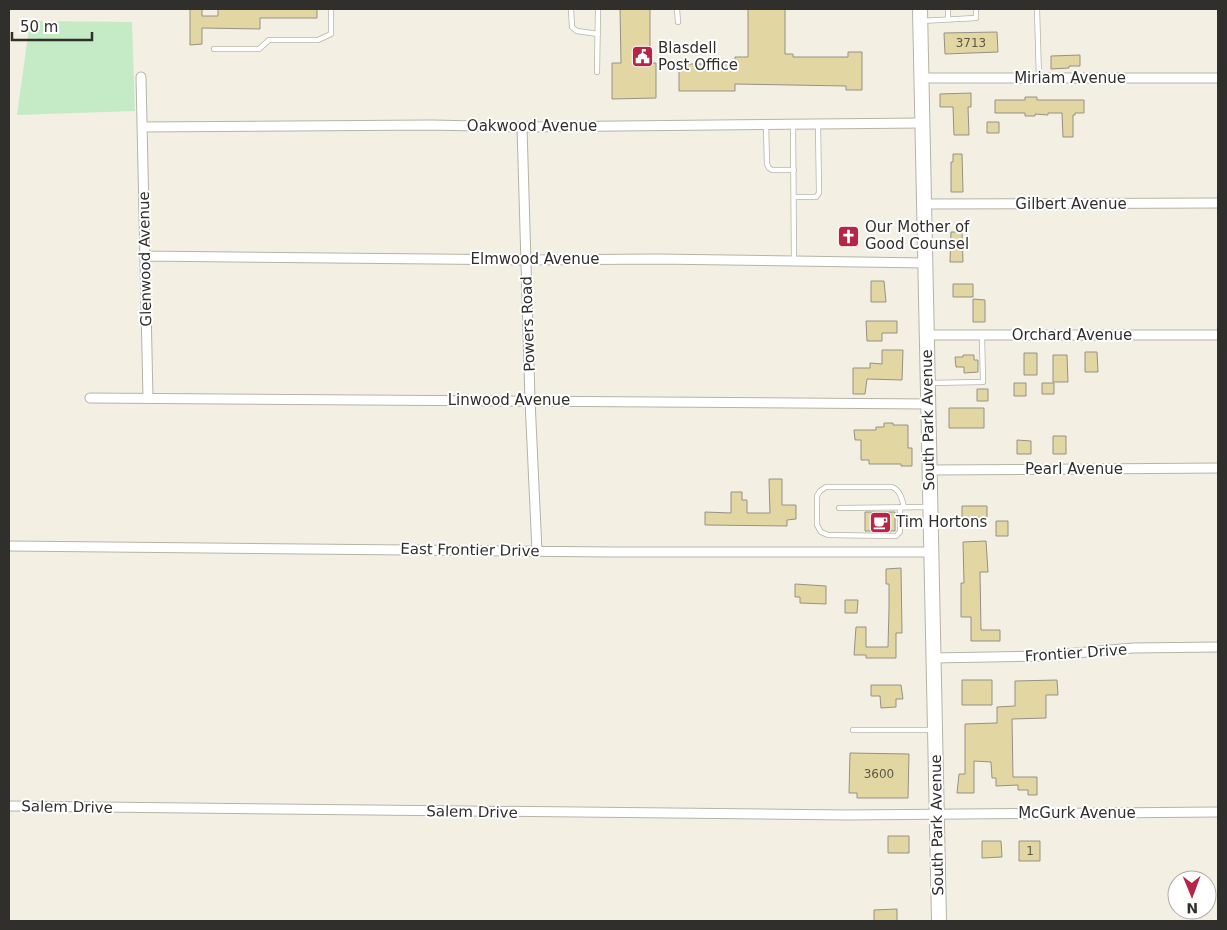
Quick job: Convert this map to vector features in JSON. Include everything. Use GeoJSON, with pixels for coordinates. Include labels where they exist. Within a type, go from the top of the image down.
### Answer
{"type":"FeatureCollection","features":[{"type":"Feature","properties":{"kind":"main road","name":"South Park Avenue"},"geometry":{"type":"LineString","coordinates":[[920,15],[939,921]]}},
{"type":"Feature","properties":{"kind":"street","name":"Glenwood Avenue"},"geometry":{"type":"LineString","coordinates":[[141,77],[148,398]]}},
{"type":"Feature","properties":{"kind":"street","name":"Miriam Avenue"},"geometry":{"type":"LineString","coordinates":[[922,78],[1218,78]]}},
{"type":"Feature","properties":{"kind":"street","name":"Oakwood Avenue"},"geometry":{"type":"LineString","coordinates":[[142,124],[522,127],[922,123]]}},
{"type":"Feature","properties":{"kind":"street","name":"Powers Road"},"geometry":{"type":"LineString","coordinates":[[522,127],[530,400],[537,551]]}},
{"type":"Feature","properties":{"kind":"street","name":"Gilbert Avenue"},"geometry":{"type":"LineString","coordinates":[[924,204],[1218,203]]}},
{"type":"Feature","properties":{"kind":"street","name":"Elmwood Avenue"},"geometry":{"type":"LineString","coordinates":[[145,256],[526,260],[657,259],[925,263]]}},
{"type":"Feature","properties":{"kind":"street","name":"Orchard Avenue"},"geometry":{"type":"LineString","coordinates":[[926,335],[1218,335]]}},
{"type":"Feature","properties":{"kind":"street","name":"Linwood Avenue"},"geometry":{"type":"LineString","coordinates":[[90,398],[928,404]]}},
{"type":"Feature","properties":{"kind":"street","name":"Pearl Avenue"},"geometry":{"type":"LineString","coordinates":[[929,470],[1218,468]]}},
{"type":"Feature","properties":{"kind":"street","name":"East Frontier Drive"},"geometry":{"type":"LineString","coordinates":[[9,546],[537,551],[931,552]]}},
{"type":"Feature","properties":{"kind":"street","name":"Frontier Drive"},"geometry":{"type":"LineString","coordinates":[[933,658],[1042,656],[1133,648],[1218,647]]}},
{"type":"Feature","properties":{"kind":"street","name":"Salem Drive"},"geometry":{"type":"LineString","coordinates":[[9,806],[847,815],[936,814]]}},
{"type":"Feature","properties":{"kind":"street","name":"McGurk Avenue"},"geometry":{"type":"LineString","coordinates":[[936,814],[1218,812]]}},
{"type":"Feature","properties":{"kind":"lane"},"geometry":{"type":"LineString","coordinates":[[214,49],[259,49],[269,40],[318,40],[331,34],[331,9]]}},
{"type":"Feature","properties":{"kind":"lane"},"geometry":{"type":"LineString","coordinates":[[570,9],[572,27],[578,31],[598,34]]}},
{"type":"Feature","properties":{"kind":"lane"},"geometry":{"type":"LineString","coordinates":[[597,72],[598,9]]}},
{"type":"Feature","properties":{"kind":"lane"},"geometry":{"type":"LineString","coordinates":[[677,9],[678,22]]}},
{"type":"Feature","properties":{"kind":"lane"},"geometry":{"type":"LineString","coordinates":[[948,9],[948,19]]}},
{"type":"Feature","properties":{"kind":"lane"},"geometry":{"type":"LineString","coordinates":[[920,15],[948,19],[976,18],[976,9]]}},
{"type":"Feature","properties":{"kind":"lane"},"geometry":{"type":"LineString","coordinates":[[1037,9],[1039,78]]}},
{"type":"Feature","properties":{"kind":"lane"},"geometry":{"type":"LineString","coordinates":[[766,124],[767,164],[769,168],[772,170],[794,170]]}},
{"type":"Feature","properties":{"kind":"lane"},"geometry":{"type":"LineString","coordinates":[[794,124],[794,262]]}},
{"type":"Feature","properties":{"kind":"lane"},"geometry":{"type":"LineString","coordinates":[[794,196],[816,197],[819,193],[818,124]]}},
{"type":"Feature","properties":{"kind":"lane"},"geometry":{"type":"LineString","coordinates":[[928,383],[982,382],[982,335]]}},
{"type":"Feature","properties":{"kind":"lane"},"geometry":{"type":"LineString","coordinates":[[826,487],[892,487],[901,496],[902,507],[900,532],[896,536],[828,535],[821,532],[818,526],[817,496],[826,487]]}},
{"type":"Feature","properties":{"kind":"lane"},"geometry":{"type":"LineString","coordinates":[[839,508],[930,507]]}},
{"type":"Feature","properties":{"kind":"lane"},"geometry":{"type":"LineString","coordinates":[[853,730],[935,730]]}},
{"type":"Feature","properties":{"kind":"green space"},"geometry":{"type":"Polygon","coordinates":[[[30,21],[132,22],[135,111],[17,115],[30,21]]]}},
{"type":"Feature","properties":{"kind":"building"},"geometry":{"type":"Polygon","coordinates":[[[190,9],[202,9],[202,16],[218,16],[218,9],[317,9],[317,18],[260,18],[260,29],[202,28],[202,44],[190,45],[190,9]]]}},
{"type":"Feature","properties":{"kind":"building","name":"Blasdell Post Office"},"geometry":{"type":"Polygon","coordinates":[[[620,9],[650,9],[650,63],[656,63],[656,98],[612,99],[612,63],[621,63],[620,9]]]}},
{"type":"Feature","properties":{"kind":"building"},"geometry":{"type":"Polygon","coordinates":[[[748,9],[785,9],[785,54],[793,54],[793,57],[848,57],[848,52],[862,52],[862,90],[846,90],[846,86],[735,84],[735,91],[679,91],[679,64],[735,64],[735,57],[748,57],[748,9]]]}},
{"type":"Feature","properties":{"kind":"building"},"geometry":{"type":"Polygon","coordinates":[[[997,32],[998,52],[945,54],[944,33],[997,32]]]}},
{"type":"Feature","properties":{"kind":"building"},"geometry":{"type":"Polygon","coordinates":[[[1080,55],[1080,66],[1051,69],[1051,56],[1080,55]]]}},
{"type":"Feature","properties":{"kind":"building"},"geometry":{"type":"Polygon","coordinates":[[[971,93],[971,107],[968,107],[969,135],[954,135],[953,107],[940,107],[940,94],[971,93]]]}},
{"type":"Feature","properties":{"kind":"building"},"geometry":{"type":"Polygon","coordinates":[[[1025,97],[1037,97],[1037,100],[1084,100],[1084,113],[1075,113],[1073,115],[1073,137],[1063,137],[1062,113],[1025,116],[1025,113],[995,113],[995,100],[1025,100],[1025,97]]]}},
{"type":"Feature","properties":{"kind":"building"},"geometry":{"type":"Polygon","coordinates":[[[987,122],[999,122],[999,133],[987,133],[987,122]]]}},
{"type":"Feature","properties":{"kind":"building"},"geometry":{"type":"Polygon","coordinates":[[[953,154],[962,154],[963,192],[951,192],[951,162],[953,162],[953,154]]]}},
{"type":"Feature","properties":{"kind":"building"},"geometry":{"type":"Polygon","coordinates":[[[951,232],[962,232],[963,262],[950,262],[951,232]]]}},
{"type":"Feature","properties":{"kind":"building"},"geometry":{"type":"Polygon","coordinates":[[[871,281],[884,281],[886,302],[871,302],[871,281]]]}},
{"type":"Feature","properties":{"kind":"building"},"geometry":{"type":"Polygon","coordinates":[[[953,284],[973,284],[973,297],[953,297],[953,284]]]}},
{"type":"Feature","properties":{"kind":"building"},"geometry":{"type":"Polygon","coordinates":[[[973,299],[985,300],[985,322],[973,322],[973,299]]]}},
{"type":"Feature","properties":{"kind":"building"},"geometry":{"type":"Polygon","coordinates":[[[866,321],[897,321],[897,333],[882,333],[882,341],[867,341],[866,321]]]}},
{"type":"Feature","properties":{"kind":"building"},"geometry":{"type":"Polygon","coordinates":[[[882,350],[903,350],[902,380],[867,379],[865,394],[853,394],[853,368],[870,368],[870,363],[882,364],[882,350]]]}},
{"type":"Feature","properties":{"kind":"building"},"geometry":{"type":"Polygon","coordinates":[[[1085,352],[1097,352],[1098,372],[1085,372],[1085,352]]]}},
{"type":"Feature","properties":{"kind":"building"},"geometry":{"type":"Polygon","coordinates":[[[1024,353],[1037,353],[1037,375],[1024,375],[1024,353]]]}},
{"type":"Feature","properties":{"kind":"building"},"geometry":{"type":"Polygon","coordinates":[[[963,355],[974,355],[974,360],[978,360],[978,372],[964,373],[964,367],[956,367],[955,357],[963,357],[963,355]]]}},
{"type":"Feature","properties":{"kind":"building"},"geometry":{"type":"Polygon","coordinates":[[[1053,355],[1067,355],[1068,382],[1053,382],[1053,355]]]}},
{"type":"Feature","properties":{"kind":"building"},"geometry":{"type":"Polygon","coordinates":[[[1014,383],[1026,383],[1026,396],[1014,396],[1014,383]]]}},
{"type":"Feature","properties":{"kind":"building"},"geometry":{"type":"Polygon","coordinates":[[[1042,383],[1054,383],[1054,394],[1042,394],[1042,383]]]}},
{"type":"Feature","properties":{"kind":"building"},"geometry":{"type":"Polygon","coordinates":[[[977,389],[988,389],[988,401],[977,401],[977,389]]]}},
{"type":"Feature","properties":{"kind":"building"},"geometry":{"type":"Polygon","coordinates":[[[949,408],[984,408],[984,428],[949,428],[949,408]]]}},
{"type":"Feature","properties":{"kind":"building"},"geometry":{"type":"Polygon","coordinates":[[[884,423],[908,425],[908,448],[912,448],[912,466],[869,464],[869,460],[861,460],[861,440],[855,440],[854,430],[876,430],[876,427],[884,427],[884,423]]]}},
{"type":"Feature","properties":{"kind":"building"},"geometry":{"type":"Polygon","coordinates":[[[1053,436],[1066,436],[1066,454],[1053,454],[1053,436]]]}},
{"type":"Feature","properties":{"kind":"building"},"geometry":{"type":"Polygon","coordinates":[[[1017,440],[1031,441],[1031,454],[1017,454],[1017,440]]]}},
{"type":"Feature","properties":{"kind":"building"},"geometry":{"type":"Polygon","coordinates":[[[769,479],[782,479],[782,505],[796,505],[796,519],[787,520],[787,526],[705,525],[705,512],[731,513],[731,492],[742,492],[742,500],[747,500],[747,513],[770,513],[769,479]]]}},
{"type":"Feature","properties":{"kind":"building"},"geometry":{"type":"Polygon","coordinates":[[[962,506],[987,506],[987,517],[962,518],[962,506]]]}},
{"type":"Feature","properties":{"kind":"building","name":"Tim Hortons"},"geometry":{"type":"Polygon","coordinates":[[[865,512],[895,512],[895,531],[865,531],[865,512]]]}},
{"type":"Feature","properties":{"kind":"building"},"geometry":{"type":"Polygon","coordinates":[[[996,521],[1008,521],[1008,536],[996,536],[996,521]]]}},
{"type":"Feature","properties":{"kind":"building"},"geometry":{"type":"Polygon","coordinates":[[[986,541],[988,572],[980,572],[981,630],[1000,630],[1000,641],[971,641],[971,617],[961,617],[961,583],[964,583],[963,542],[986,541]]]}},
{"type":"Feature","properties":{"kind":"building"},"geometry":{"type":"Polygon","coordinates":[[[901,568],[902,633],[896,633],[896,658],[866,658],[866,655],[854,655],[856,627],[866,627],[866,647],[888,647],[889,584],[886,584],[886,569],[901,568]]]}},
{"type":"Feature","properties":{"kind":"building"},"geometry":{"type":"Polygon","coordinates":[[[795,584],[826,586],[826,604],[800,603],[800,597],[795,597],[795,584]]]}},
{"type":"Feature","properties":{"kind":"building"},"geometry":{"type":"Polygon","coordinates":[[[845,600],[858,600],[857,613],[845,613],[845,600]]]}},
{"type":"Feature","properties":{"kind":"building"},"geometry":{"type":"Polygon","coordinates":[[[962,680],[992,680],[992,705],[962,705],[962,680]]]}},
{"type":"Feature","properties":{"kind":"building"},"geometry":{"type":"Polygon","coordinates":[[[1057,680],[1058,695],[1046,695],[1046,718],[1012,719],[1013,777],[1037,777],[1037,795],[1028,795],[1028,790],[1018,790],[1018,785],[996,786],[996,778],[992,778],[991,762],[974,761],[974,793],[957,793],[959,774],[965,774],[965,724],[997,723],[997,707],[1015,706],[1015,681],[1057,680]]]}},
{"type":"Feature","properties":{"kind":"building"},"geometry":{"type":"Polygon","coordinates":[[[871,685],[901,685],[903,699],[896,699],[896,707],[881,708],[880,696],[871,696],[871,685]]]}},
{"type":"Feature","properties":{"kind":"building"},"geometry":{"type":"Polygon","coordinates":[[[850,753],[909,754],[908,798],[857,798],[857,793],[849,793],[850,753]]]}},
{"type":"Feature","properties":{"kind":"building"},"geometry":{"type":"Polygon","coordinates":[[[888,836],[909,836],[909,853],[888,853],[888,836]]]}},
{"type":"Feature","properties":{"kind":"building"},"geometry":{"type":"Polygon","coordinates":[[[982,841],[1001,841],[1002,857],[982,858],[982,841]]]}},
{"type":"Feature","properties":{"kind":"building"},"geometry":{"type":"Polygon","coordinates":[[[1019,841],[1040,841],[1040,861],[1019,861],[1019,841]]]}},
{"type":"Feature","properties":{"kind":"building"},"geometry":{"type":"Polygon","coordinates":[[[897,909],[897,921],[874,921],[874,910],[897,909]]]}},
{"type":"Feature","properties":{"kind":"place","name":"Blasdell Post Office"},"geometry":{"type":"Point","coordinates":[642,57]}},
{"type":"Feature","properties":{"kind":"place","name":"Our Mother of Good Counsel"},"geometry":{"type":"Point","coordinates":[849,236]}},
{"type":"Feature","properties":{"kind":"place","name":"Tim Hortons"},"geometry":{"type":"Point","coordinates":[880,522]}}]}
